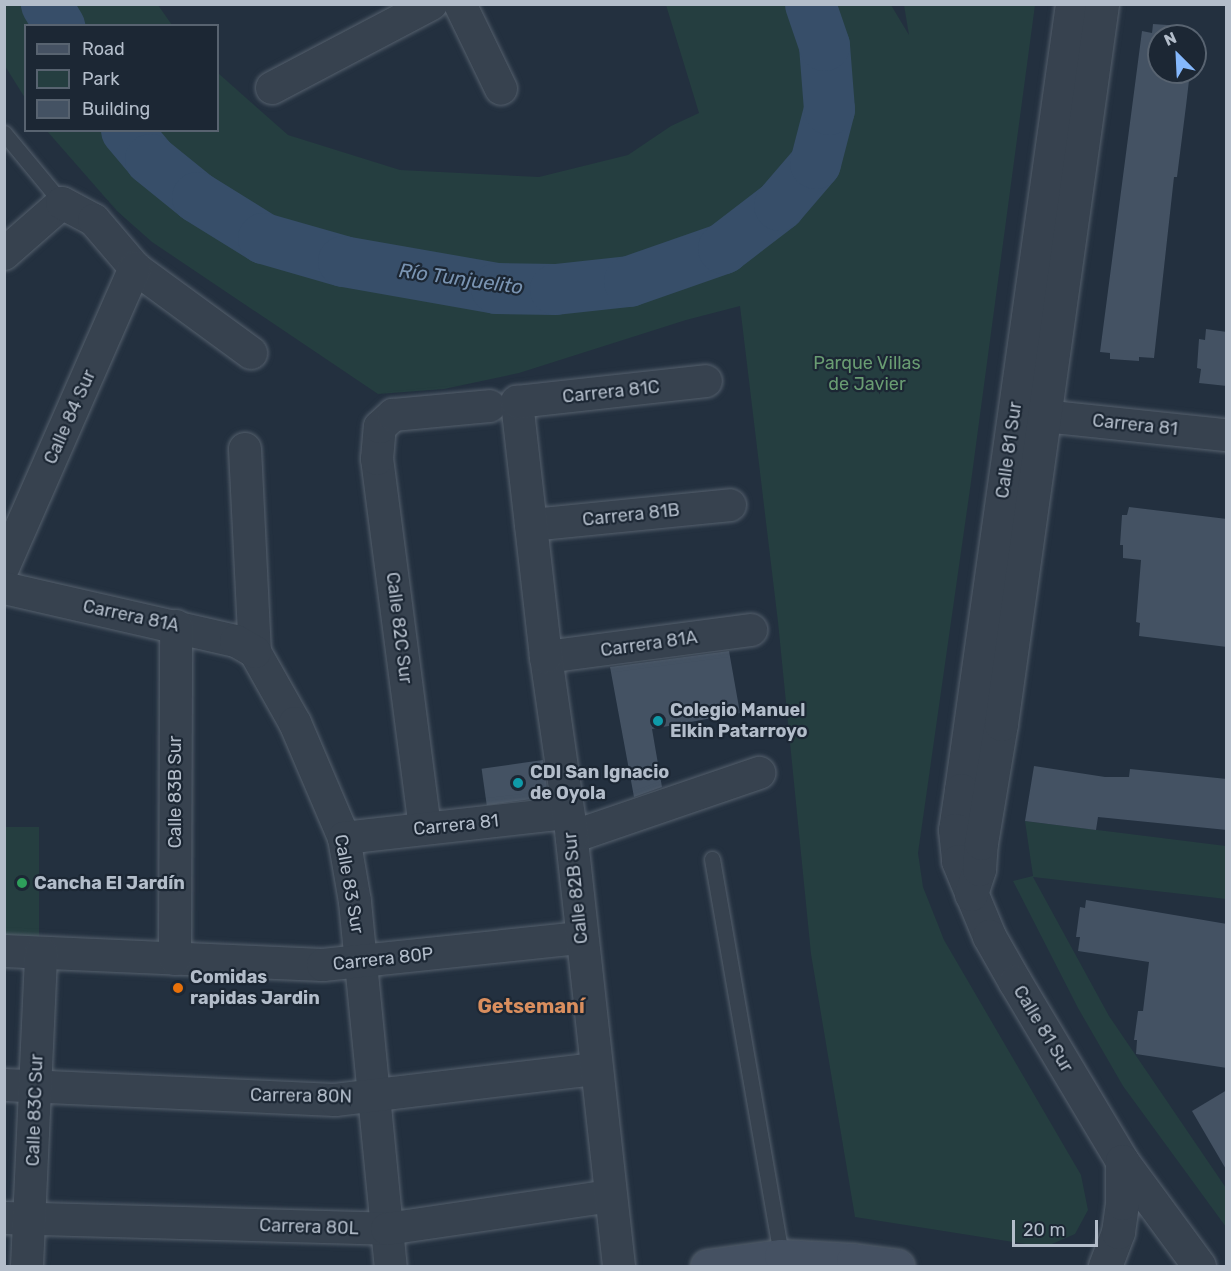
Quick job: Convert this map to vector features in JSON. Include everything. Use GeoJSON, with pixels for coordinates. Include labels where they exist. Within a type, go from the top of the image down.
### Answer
{"type":"FeatureCollection","features":[{"type":"Feature","properties":{"kind":"main road"},"geometry":{"type":"LineString","coordinates":[[707,1266],[781,1256],[853,1260],[898,1266]]}},
{"type":"Feature","properties":{"kind":"street"},"geometry":{"type":"LineString","coordinates":[[272,88],[431,4]]}},
{"type":"Feature","properties":{"kind":"street"},"geometry":{"type":"LineString","coordinates":[[460,4],[501,89]]}},
{"type":"Feature","properties":{"kind":"street","name":"Calle 81 Sur"},"geometry":{"type":"LineString","coordinates":[[1071,4],[956,830],[958,861],[971,894],[1005,964],[1122,1161],[1199,1266]]}},
{"type":"Feature","properties":{"kind":"street","name":"Calle 81 Sur"},"geometry":{"type":"LineString","coordinates":[[971,894],[979,870],[981,843],[1001,724],[1102,4]]}},
{"type":"Feature","properties":{"kind":"street"},"geometry":{"type":"LineString","coordinates":[[4,254],[62,203],[102,227],[135,268],[251,353]]}},
{"type":"Feature","properties":{"kind":"street","name":"Calle 84 Sur"},"geometry":{"type":"LineString","coordinates":[[4,566],[135,268]]}},
{"type":"Feature","properties":{"kind":"street","name":"Carrera 81C"},"geometry":{"type":"LineString","coordinates":[[380,427],[393,415],[706,381]]}},
{"type":"Feature","properties":{"kind":"street","name":"Calle 82B Sur"},"geometry":{"type":"LineString","coordinates":[[503,404],[531,525],[546,657],[570,825],[619,1266]]}},
{"type":"Feature","properties":{"kind":"street","name":"Carrera 81"},"geometry":{"type":"LineString","coordinates":[[1044,416],[1227,435]]}},
{"type":"Feature","properties":{"kind":"street","name":"Calle 82C Sur"},"geometry":{"type":"LineString","coordinates":[[380,427],[377,459],[425,828]]}},
{"type":"Feature","properties":{"kind":"street","name":"Calle 83 Sur"},"geometry":{"type":"LineString","coordinates":[[245,448],[255,652],[295,723],[344,838],[355,902],[391,1266]]}},
{"type":"Feature","properties":{"kind":"street","name":"Carrera 81B"},"geometry":{"type":"LineString","coordinates":[[531,525],[730,506]]}},
{"type":"Feature","properties":{"kind":"street","name":"Carrera 81A"},"geometry":{"type":"LineString","coordinates":[[4,588],[236,641],[255,652]]}},
{"type":"Feature","properties":{"kind":"street","name":"Calle 83B Sur"},"geometry":{"type":"LineString","coordinates":[[175,959],[176,626]]}},
{"type":"Feature","properties":{"kind":"street","name":"Carrera 81A"},"geometry":{"type":"LineString","coordinates":[[546,657],[751,630]]}},
{"type":"Feature","properties":{"kind":"street"},"geometry":{"type":"LineString","coordinates":[[570,825],[759,773]]}},
{"type":"Feature","properties":{"kind":"street","name":"Carrera 81"},"geometry":{"type":"LineString","coordinates":[[344,838],[425,828],[570,825]]}},
{"type":"Feature","properties":{"kind":"street","name":"Carrera 80P"},"geometry":{"type":"LineString","coordinates":[[4,951],[323,965],[581,938]]}},
{"type":"Feature","properties":{"kind":"street","name":"Calle 83C Sur"},"geometry":{"type":"LineString","coordinates":[[27,1266],[18,1219],[36,1086],[41,952]]}},
{"type":"Feature","properties":{"kind":"street","name":"Carrera 80N"},"geometry":{"type":"LineString","coordinates":[[4,1084],[335,1100],[596,1069]]}},
{"type":"Feature","properties":{"kind":"street"},"geometry":{"type":"LineString","coordinates":[[1105,1266],[1118,1232],[1122,1203],[1122,1161]]}},
{"type":"Feature","properties":{"kind":"street","name":"Carrera 80L"},"geometry":{"type":"LineString","coordinates":[[18,1219],[387,1230],[610,1196]]}},
{"type":"Feature","properties":{"kind":"lane"},"geometry":{"type":"LineString","coordinates":[[4,133],[62,203]]}},
{"type":"Feature","properties":{"kind":"lane"},"geometry":{"type":"LineString","coordinates":[[712,859],[781,1256]]}},
{"type":"Feature","properties":{"kind":"green space"},"geometry":{"type":"Polygon","coordinates":[[[4,5],[158,5],[171,24],[24,24],[24,96],[5,66],[4,5]]]}},
{"type":"Feature","properties":{"kind":"green space","name":"Parque Villas de Javier"},"geometry":{"type":"Polygon","coordinates":[[[666,5],[891,5],[909,35],[904,5],[1035,5],[918,853],[923,887],[944,940],[1081,1175],[1088,1210],[1075,1234],[1045,1247],[855,1217],[811,954],[778,622],[740,306],[686,320],[519,373],[444,389],[378,394],[152,242],[117,211],[48,132],[219,132],[219,74],[288,135],[400,170],[539,177],[628,155],[671,126],[699,113],[666,5]]]}},
{"type":"Feature","properties":{"kind":"green space"},"geometry":{"type":"Polygon","coordinates":[[[1025,821],[1226,846],[1226,899],[1033,877],[1109,1016],[1226,1188],[1226,1227],[1123,1086],[1078,1008],[1013,881],[1033,876],[1025,821]]]}},
{"type":"Feature","properties":{"kind":"green space","name":"Cancha El Jardín"},"geometry":{"type":"Polygon","coordinates":[[[5,827],[39,827],[39,938],[5,938],[5,827]]]}},
{"type":"Feature","properties":{"kind":"building"},"geometry":{"type":"Polygon","coordinates":[[[1142,31],[1147,32],[1147,84],[1189,84],[1177,177],[1174,177],[1154,358],[1139,357],[1139,361],[1110,359],[1110,353],[1100,352],[1142,31]]]}},
{"type":"Feature","properties":{"kind":"building"},"geometry":{"type":"Polygon","coordinates":[[[1206,329],[1227,332],[1227,386],[1199,383],[1201,369],[1197,368],[1199,339],[1205,340],[1206,329]]]}},
{"type":"Feature","properties":{"kind":"building"},"geometry":{"type":"Polygon","coordinates":[[[1129,507],[1227,519],[1227,647],[1139,636],[1140,623],[1136,622],[1141,560],[1123,558],[1123,545],[1120,545],[1122,515],[1127,515],[1129,507]]]}},
{"type":"Feature","properties":{"kind":"building","name":"Colegio Manuel Elkin Patarroyo"},"geometry":{"type":"Polygon","coordinates":[[[729,651],[740,713],[652,729],[662,787],[634,797],[610,667],[729,651]]]}},
{"type":"Feature","properties":{"kind":"building","name":"CDI San Ignacio de Oyola"},"geometry":{"type":"Polygon","coordinates":[[[543,760],[548,797],[487,805],[482,769],[543,760]]]}},
{"type":"Feature","properties":{"kind":"building"},"geometry":{"type":"Polygon","coordinates":[[[1034,766],[1105,777],[1129,777],[1130,769],[1227,779],[1227,830],[1098,817],[1096,830],[1025,821],[1034,766]]]}},
{"type":"Feature","properties":{"kind":"building"},"geometry":{"type":"Polygon","coordinates":[[[1086,900],[1227,924],[1227,1068],[1136,1054],[1137,1040],[1134,1040],[1138,1011],[1143,1011],[1149,962],[1078,951],[1080,937],[1076,937],[1080,907],[1085,908],[1086,900]]]}},
{"type":"Feature","properties":{"kind":"building"},"geometry":{"type":"Polygon","coordinates":[[[1227,1090],[1227,1171],[1192,1111],[1227,1090]]]}},
{"type":"Feature","properties":{"kind":"waterway","name":"Río Tunjuelito"},"geometry":{"type":"LineString","coordinates":[[46,4],[58,24]]}},
{"type":"Feature","properties":{"kind":"waterway","name":"Río Tunjuelito"},"geometry":{"type":"LineString","coordinates":[[128,132],[150,159],[197,197],[263,238],[343,261],[496,288],[555,289],[629,281],[723,248],[779,205],[815,163],[829,109],[824,45],[810,4]]}},
{"type":"Feature","properties":{"kind":"place","name":"Colegio Manuel Elkin Patarroyo"},"geometry":{"type":"Point","coordinates":[658,721]}},
{"type":"Feature","properties":{"kind":"place","name":"CDI San Ignacio de Oyola"},"geometry":{"type":"Point","coordinates":[518,783]}},
{"type":"Feature","properties":{"kind":"place","name":"Cancha El Jardín"},"geometry":{"type":"Point","coordinates":[22,883]}},
{"type":"Feature","properties":{"kind":"place","name":"Comidas rapidas Jardin"},"geometry":{"type":"Point","coordinates":[178,988]}},
{"type":"Feature","properties":{"kind":"district","name":"Getsemaní"},"geometry":{"type":"Point","coordinates":[531,1006]}}]}
